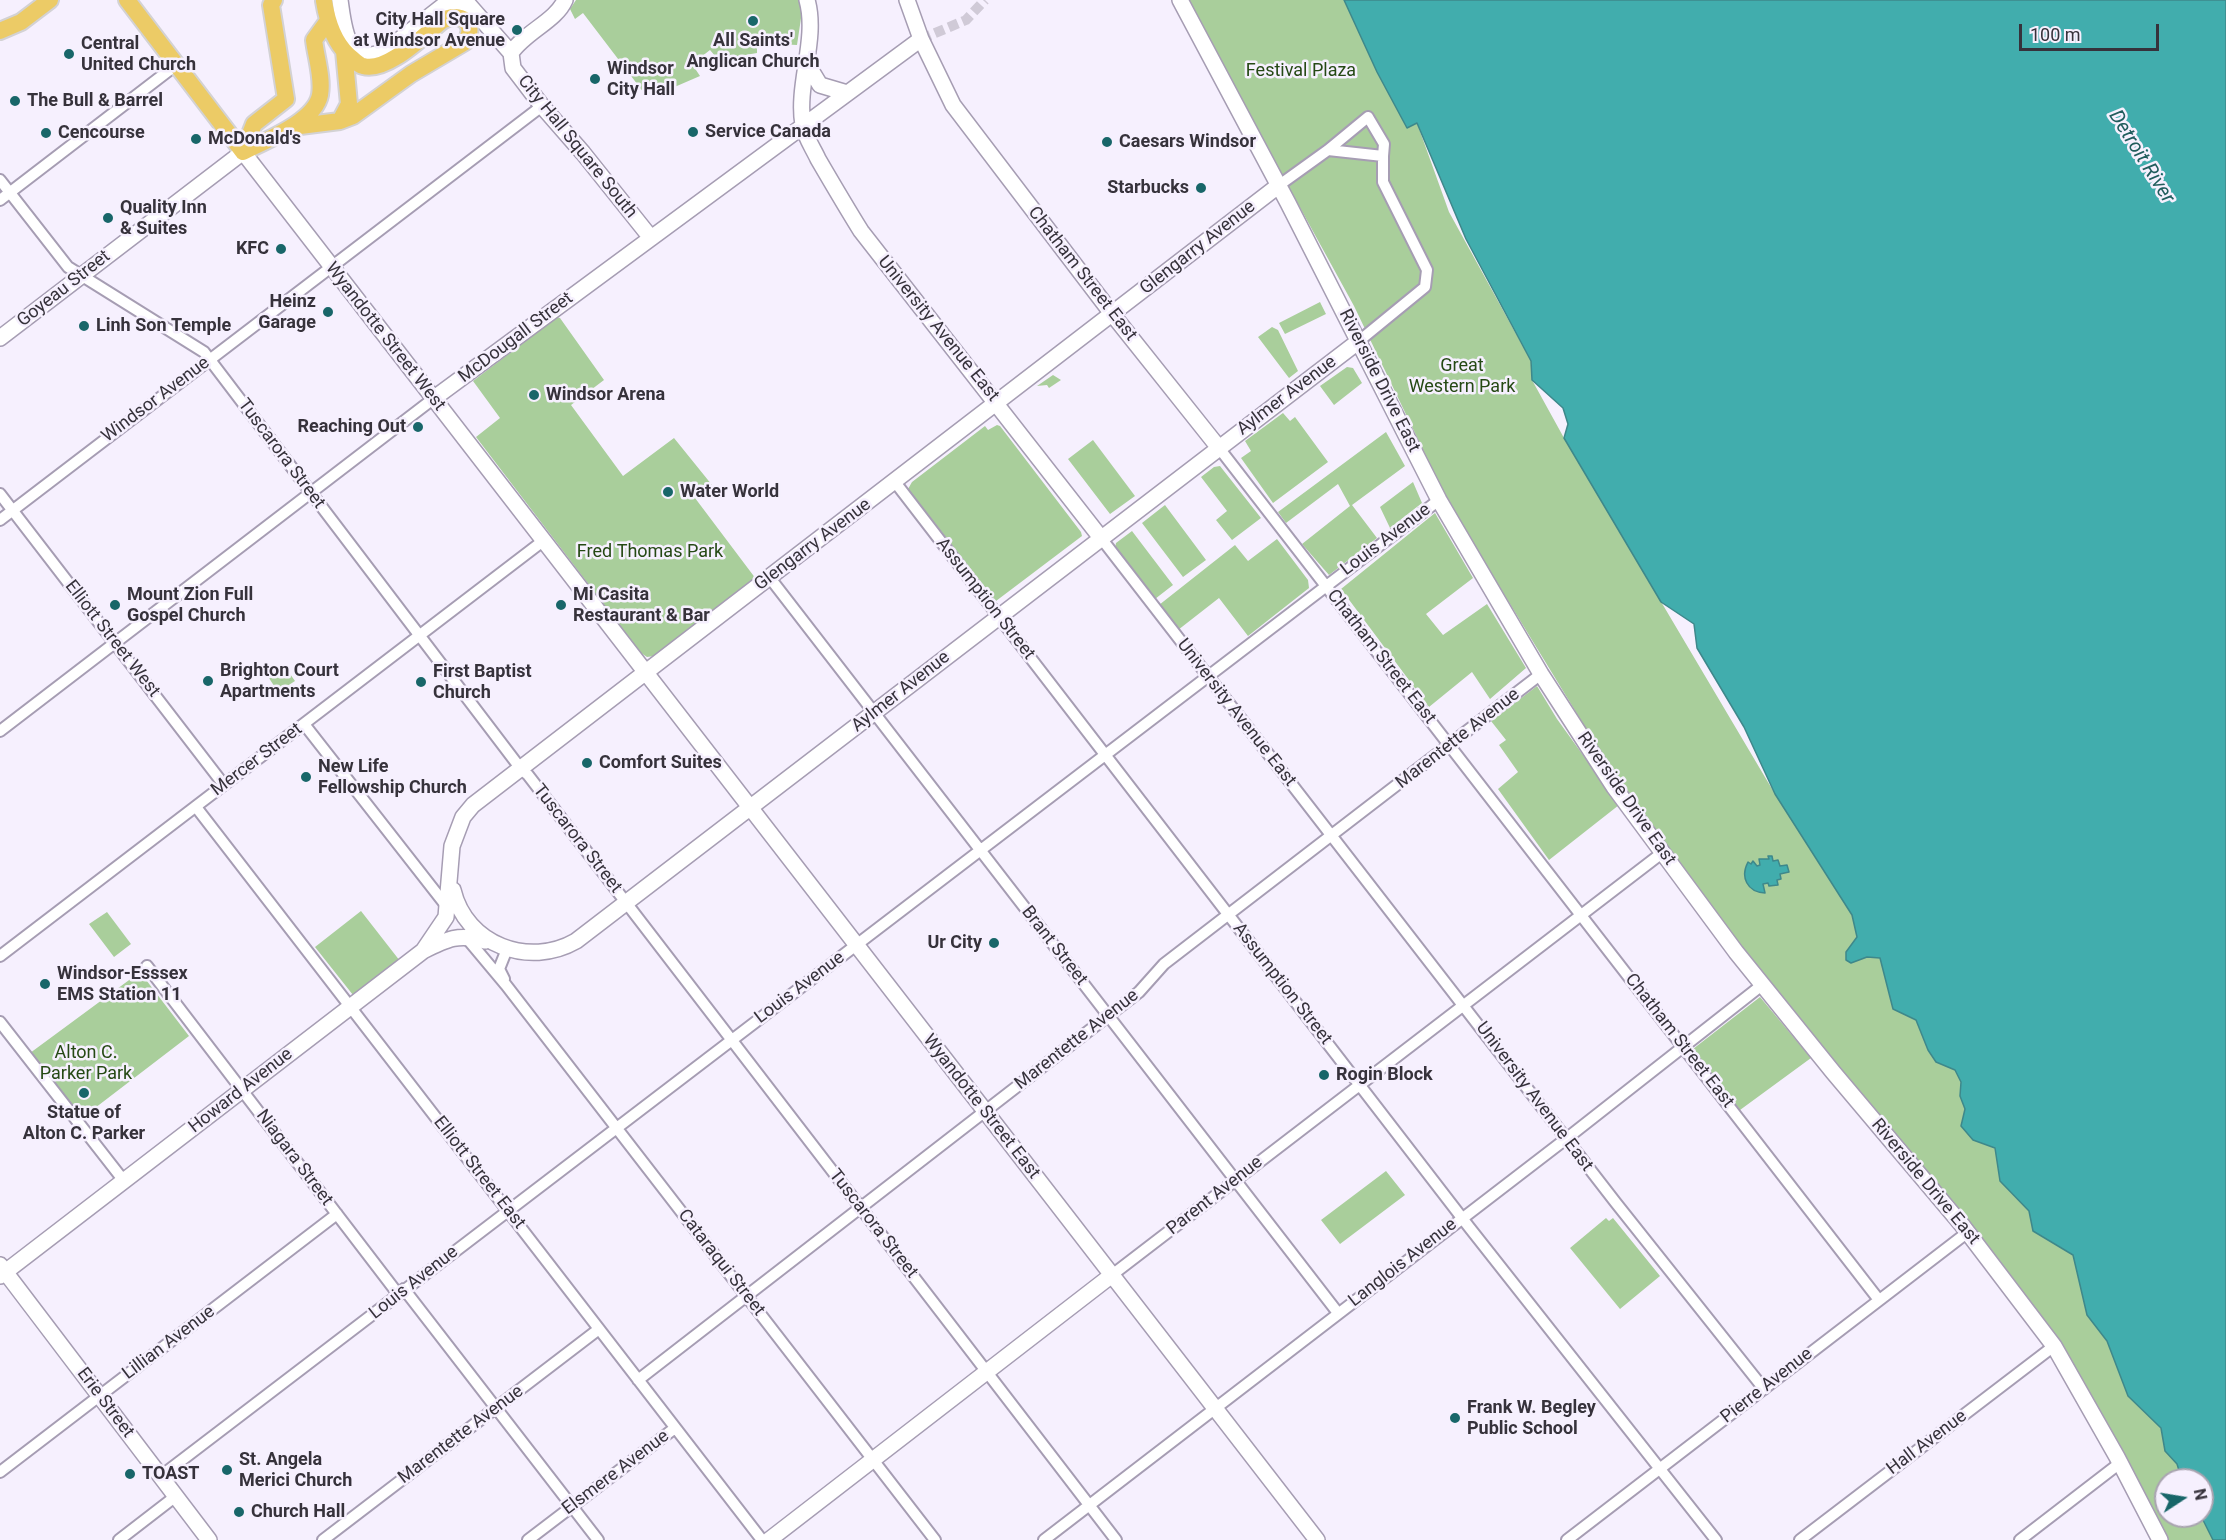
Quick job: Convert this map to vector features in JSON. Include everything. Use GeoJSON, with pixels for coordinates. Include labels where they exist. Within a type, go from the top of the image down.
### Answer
{"type":"FeatureCollection","features":[{"type":"Feature","properties":{"kind":"main road"},"geometry":{"type":"LineString","coordinates":[[0,31],[21,22],[50,0]]}},
{"type":"Feature","properties":{"kind":"main road","name":"Wyandotte Street West"},"geometry":{"type":"LineString","coordinates":[[127,0],[645,674]]}},
{"type":"Feature","properties":{"kind":"main road"},"geometry":{"type":"LineString","coordinates":[[243,152],[254,124],[286,99],[271,5],[274,0]]}},
{"type":"Feature","properties":{"kind":"main road","name":"City Hall Square South"},"geometry":{"type":"LineString","coordinates":[[339,0],[345,34],[353,48],[362,55],[385,51],[444,5],[459,1],[469,4],[511,53],[513,68],[542,106],[651,238]]}},
{"type":"Feature","properties":{"kind":"main road"},"geometry":{"type":"LineString","coordinates":[[511,53],[522,39],[562,8],[565,0]]}},
{"type":"Feature","properties":{"kind":"main road","name":"University Avenue East"},"geometry":{"type":"LineString","coordinates":[[807,0],[810,20],[802,99],[803,126],[837,192],[861,231],[1101,538]]}},
{"type":"Feature","properties":{"kind":"main road","name":"Chatham Street East"},"geometry":{"type":"LineString","coordinates":[[907,0],[921,39],[953,105],[1113,315],[1219,448]]}},
{"type":"Feature","properties":{"kind":"main road","name":"Riverside Drive East"},"geometry":{"type":"LineString","coordinates":[[1180,0],[1359,341],[1439,500],[1541,674],[1614,787],[1762,985],[1968,1232],[2054,1346],[2120,1463],[2160,1540]]}},
{"type":"Feature","properties":{"kind":"main road"},"geometry":{"type":"LineString","coordinates":[[292,127],[340,121],[360,112],[411,74],[465,42],[470,32],[467,23],[462,18],[455,16],[447,18],[390,62],[376,67],[361,66],[344,51],[327,22],[324,1]]}},
{"type":"Feature","properties":{"kind":"main road"},"geometry":{"type":"LineString","coordinates":[[0,45],[8,39],[21,22]]}},
{"type":"Feature","properties":{"kind":"main road"},"geometry":{"type":"LineString","coordinates":[[243,152],[292,127],[317,105],[320,87],[314,40],[327,22]]}},
{"type":"Feature","properties":{"kind":"main road","name":"McDougall Street"},"geometry":{"type":"LineString","coordinates":[[433,399],[921,39]]}},
{"type":"Feature","properties":{"kind":"main road"},"geometry":{"type":"LineString","coordinates":[[340,121],[349,104],[344,51]]}},
{"type":"Feature","properties":{"kind":"main road"},"geometry":{"type":"LineString","coordinates":[[806,62],[820,85],[847,93]]}},
{"type":"Feature","properties":{"kind":"main road","name":"Goyeau Street"},"geometry":{"type":"LineString","coordinates":[[0,338],[243,152]]}},
{"type":"Feature","properties":{"kind":"main road","name":"Glengarry Avenue"},"geometry":{"type":"LineString","coordinates":[[423,951],[446,917],[452,846],[463,817],[473,806],[1278,186]]}},
{"type":"Feature","properties":{"kind":"main road","name":"Aylmer Avenue"},"geometry":{"type":"LineString","coordinates":[[500,946],[533,954],[559,950],[576,940],[1359,341]]}},
{"type":"Feature","properties":{"kind":"main road","name":"Wyandotte Street East"},"geometry":{"type":"LineString","coordinates":[[645,674],[1314,1539]]}},
{"type":"Feature","properties":{"kind":"main road"},"geometry":{"type":"LineString","coordinates":[[450,878],[456,904],[464,917],[475,929],[500,946]]}},
{"type":"Feature","properties":{"kind":"main road"},"geometry":{"type":"LineString","coordinates":[[465,936],[500,946]]}},
{"type":"Feature","properties":{"kind":"main road","name":"Howard Avenue"},"geometry":{"type":"LineString","coordinates":[[2,1271],[124,1181],[423,951],[446,940],[465,936]]}},
{"type":"Feature","properties":{"kind":"main road","name":"Erie Street"},"geometry":{"type":"LineString","coordinates":[[2,1271],[210,1540]]}},
{"type":"Feature","properties":{"kind":"main road","name":"Parent Avenue"},"geometry":{"type":"LineString","coordinates":[[769,1540],[1112,1275]]}},
{"type":"Feature","properties":{"kind":"street"},"geometry":{"type":"LineString","coordinates":[[0,200],[176,65]]}},
{"type":"Feature","properties":{"kind":"street","name":"Windsor Avenue"},"geometry":{"type":"LineString","coordinates":[[0,520],[542,106]]}},
{"type":"Feature","properties":{"kind":"street"},"geometry":{"type":"LineString","coordinates":[[1278,186],[1328,150],[1368,117],[1384,144],[1383,182],[1427,270],[1425,287],[1359,341]]}},
{"type":"Feature","properties":{"kind":"street"},"geometry":{"type":"LineString","coordinates":[[1328,150],[1383,156]]}},
{"type":"Feature","properties":{"kind":"street","name":"Tuscarora Street"},"geometry":{"type":"LineString","coordinates":[[0,180],[68,267],[204,352],[521,769],[528,775],[1116,1540]]}},
{"type":"Feature","properties":{"kind":"street","name":"McDougall Street"},"geometry":{"type":"LineString","coordinates":[[0,731],[433,399]]}},
{"type":"Feature","properties":{"kind":"street","name":"Chatham Street East"},"geometry":{"type":"LineString","coordinates":[[1219,448],[1879,1300]]}},
{"type":"Feature","properties":{"kind":"street","name":"Assumption Street"},"geometry":{"type":"LineString","coordinates":[[895,482],[1462,1217],[1716,1540]]}},
{"type":"Feature","properties":{"kind":"street","name":"Elliott Street West"},"geometry":{"type":"LineString","coordinates":[[0,494],[224,785]]}},
{"type":"Feature","properties":{"kind":"street","name":"Louis Avenue"},"geometry":{"type":"LineString","coordinates":[[161,1476],[1439,500]]}},
{"type":"Feature","properties":{"kind":"street","name":"University Avenue East"},"geometry":{"type":"LineString","coordinates":[[1101,538],[1464,1004],[1566,1139],[1764,1389]]}},
{"type":"Feature","properties":{"kind":"street","name":"Mercer Street"},"geometry":{"type":"LineString","coordinates":[[0,956],[543,541]]}},
{"type":"Feature","properties":{"kind":"street","name":"Brant Street"},"geometry":{"type":"LineString","coordinates":[[770,578],[1338,1313]]}},
{"type":"Feature","properties":{"kind":"street","name":"Marentette Avenue"},"geometry":{"type":"LineString","coordinates":[[638,1380],[1139,992],[1164,964],[1541,674]]}},
{"type":"Feature","properties":{"kind":"street"},"geometry":{"type":"LineString","coordinates":[[304,724],[448,908]]}},
{"type":"Feature","properties":{"kind":"street","name":"Elliott Street East"},"geometry":{"type":"LineString","coordinates":[[196,807],[762,1540]]}},
{"type":"Feature","properties":{"kind":"street","name":"Parent Avenue"},"geometry":{"type":"LineString","coordinates":[[1112,1275],[1662,853]]}},
{"type":"Feature","properties":{"kind":"street","name":"Cataraqui Street"},"geometry":{"type":"LineString","coordinates":[[465,936],[506,985],[935,1540]]}},
{"type":"Feature","properties":{"kind":"street"},"geometry":{"type":"LineString","coordinates":[[500,946],[500,969],[506,985]]}},
{"type":"Feature","properties":{"kind":"street","name":"Niagara Street"},"geometry":{"type":"LineString","coordinates":[[147,966],[337,1214],[496,1408],[598,1540]]}},
{"type":"Feature","properties":{"kind":"street","name":"Langlois Avenue"},"geometry":{"type":"LineString","coordinates":[[1044,1540],[1214,1407],[1566,1139],[1762,985]]}},
{"type":"Feature","properties":{"kind":"street"},"geometry":{"type":"LineString","coordinates":[[0,1022],[124,1181]]}},
{"type":"Feature","properties":{"kind":"street","name":"Lillian Avenue"},"geometry":{"type":"LineString","coordinates":[[0,1472],[337,1214]]}},
{"type":"Feature","properties":{"kind":"street","name":"Pierre Avenue"},"geometry":{"type":"LineString","coordinates":[[1567,1540],[1968,1232]]}},
{"type":"Feature","properties":{"kind":"street","name":"Marentette Avenue"},"geometry":{"type":"LineString","coordinates":[[323,1540],[599,1329]]}},
{"type":"Feature","properties":{"kind":"street","name":"Hall Avenue"},"geometry":{"type":"LineString","coordinates":[[1800,1540],[2054,1346]]}},
{"type":"Feature","properties":{"kind":"street","name":"Elsmere Avenue"},"geometry":{"type":"LineString","coordinates":[[528,1540],[675,1428]]}},
{"type":"Feature","properties":{"kind":"street"},"geometry":{"type":"LineString","coordinates":[[2020,1540],[2120,1463]]}},
{"type":"Feature","properties":{"kind":"street"},"geometry":{"type":"LineString","coordinates":[[119,1540],[176,1496]]}},
{"type":"Feature","properties":{"kind":"green space"},"geometry":{"type":"Polygon","coordinates":[[[576,0],[801,0],[803,5],[797,45],[757,43],[757,53],[734,57],[721,63],[710,50],[692,64],[700,76],[656,95],[644,93],[583,13],[575,19],[570,9],[576,0]]]}},
{"type":"Feature","properties":{"kind":"green space","name":"Great Western Park"},"geometry":{"type":"Polygon","coordinates":[[[1186,0],[1344,0],[1377,72],[1407,128],[1417,123],[1449,212],[1531,361],[1532,380],[1775,794],[1880,958],[1893,1009],[1916,1020],[1928,1050],[1936,1062],[1955,1070],[1961,1082],[1960,1096],[1965,1109],[1962,1126],[1973,1140],[1995,1148],[2000,1181],[2029,1211],[2033,1231],[2073,1255],[2087,1315],[2107,1341],[2128,1396],[2161,1428],[2165,1451],[2178,1468],[2154,1468],[2154,1518],[2074,1374],[1763,977],[1607,763],[1449,504],[1354,306],[1245,113],[1186,0]]]}},
{"type":"Feature","properties":{"kind":"green space"},"geometry":{"type":"Polygon","coordinates":[[[1320,302],[1326,314],[1285,334],[1279,323],[1320,302]]]}},
{"type":"Feature","properties":{"kind":"green space","name":"Fred Thomas Park"},"geometry":{"type":"Polygon","coordinates":[[[557,317],[560,318],[604,380],[571,405],[623,476],[674,438],[712,485],[695,498],[756,579],[654,656],[647,657],[641,653],[476,437],[500,418],[473,381],[557,317]]]}},
{"type":"Feature","properties":{"kind":"green space"},"geometry":{"type":"Polygon","coordinates":[[[1272,327],[1278,330],[1298,371],[1289,378],[1258,337],[1272,327]]]}},
{"type":"Feature","properties":{"kind":"green space"},"geometry":{"type":"Polygon","coordinates":[[[1347,367],[1353,368],[1362,383],[1334,405],[1320,386],[1347,367]]]}},
{"type":"Feature","properties":{"kind":"green space"},"geometry":{"type":"Polygon","coordinates":[[[1053,375],[1061,380],[1049,388],[1047,385],[1037,386],[1053,375]]]}},
{"type":"Feature","properties":{"kind":"green space"},"geometry":{"type":"Polygon","coordinates":[[[1283,413],[1290,421],[1295,417],[1328,462],[1273,503],[1241,458],[1251,451],[1245,441],[1283,413]]]}},
{"type":"Feature","properties":{"kind":"green space"},"geometry":{"type":"Polygon","coordinates":[[[997,425],[1082,536],[996,601],[908,489],[912,482],[985,426],[988,430],[997,425]]]}},
{"type":"Feature","properties":{"kind":"green space"},"geometry":{"type":"Polygon","coordinates":[[[1386,432],[1405,466],[1352,505],[1377,538],[1329,575],[1302,544],[1350,506],[1338,484],[1286,523],[1278,512],[1386,432]]]}},
{"type":"Feature","properties":{"kind":"green space"},"geometry":{"type":"Polygon","coordinates":[[[1093,440],[1135,496],[1110,514],[1068,459],[1093,440]]]}},
{"type":"Feature","properties":{"kind":"green space"},"geometry":{"type":"Polygon","coordinates":[[[1220,466],[1261,518],[1232,540],[1216,520],[1227,511],[1201,477],[1214,467],[1220,466]]]}},
{"type":"Feature","properties":{"kind":"green space"},"geometry":{"type":"Polygon","coordinates":[[[1413,482],[1422,503],[1390,528],[1380,507],[1413,482]]]}},
{"type":"Feature","properties":{"kind":"green space"},"geometry":{"type":"Polygon","coordinates":[[[1165,505],[1206,560],[1183,577],[1142,523],[1165,505]]]}},
{"type":"Feature","properties":{"kind":"green space"},"geometry":{"type":"Polygon","coordinates":[[[1435,513],[1473,578],[1426,614],[1443,635],[1487,604],[1526,668],[1490,699],[1472,672],[1429,707],[1341,589],[1435,513]]]}},
{"type":"Feature","properties":{"kind":"green space"},"geometry":{"type":"Polygon","coordinates":[[[1132,531],[1173,585],[1155,599],[1115,548],[1116,543],[1132,531]]]}},
{"type":"Feature","properties":{"kind":"green space"},"geometry":{"type":"Polygon","coordinates":[[[1277,539],[1308,580],[1309,588],[1248,636],[1219,598],[1178,630],[1159,605],[1235,545],[1248,561],[1277,539]]]}},
{"type":"Feature","properties":{"kind":"green space"},"geometry":{"type":"Polygon","coordinates":[[[283,664],[295,681],[278,692],[267,675],[283,664]]]}},
{"type":"Feature","properties":{"kind":"green space"},"geometry":{"type":"Polygon","coordinates":[[[1537,686],[1557,719],[1619,805],[1549,860],[1498,789],[1518,772],[1499,745],[1506,740],[1491,721],[1537,686]]]}},
{"type":"Feature","properties":{"kind":"green space"},"geometry":{"type":"Polygon","coordinates":[[[361,911],[400,961],[353,995],[315,947],[361,911]]]}},
{"type":"Feature","properties":{"kind":"green space"},"geometry":{"type":"Polygon","coordinates":[[[107,912],[131,944],[114,957],[89,924],[107,912]]]}},
{"type":"Feature","properties":{"kind":"green space","name":"Alton C. Parker Park"},"geometry":{"type":"Polygon","coordinates":[[[140,972],[189,1036],[78,1121],[26,1056],[140,972]]]}},
{"type":"Feature","properties":{"kind":"green space"},"geometry":{"type":"Polygon","coordinates":[[[1760,997],[1811,1058],[1740,1110],[1693,1049],[1760,997]]]}},
{"type":"Feature","properties":{"kind":"green space"},"geometry":{"type":"Polygon","coordinates":[[[1386,1171],[1405,1195],[1340,1244],[1321,1220],[1386,1171]]]}},
{"type":"Feature","properties":{"kind":"green space"},"geometry":{"type":"Polygon","coordinates":[[[1606,1218],[1609,1221],[1613,1218],[1660,1276],[1620,1309],[1570,1248],[1606,1218]]]}},
{"type":"Feature","properties":{"kind":"green space","name":"Great Western Park"},"geometry":{"type":"Polygon","coordinates":[[[2159,1528],[2207,1528],[2213,1540],[2166,1540],[2159,1528]]]}},
{"type":"Feature","properties":{"kind":"water","name":"Detroit River"},"geometry":{"type":"Polygon","coordinates":[[[1344,0],[2226,0],[2226,1540],[2213,1540],[2207,1528],[2214,1528],[2214,1468],[2178,1468],[2165,1451],[2161,1428],[2128,1396],[2107,1341],[2087,1315],[2073,1255],[2033,1231],[2029,1211],[2000,1181],[1995,1148],[1973,1140],[1961,1126],[1965,1109],[1960,1096],[1961,1082],[1955,1070],[1936,1062],[1928,1050],[1916,1020],[1893,1009],[1880,958],[1867,957],[1851,963],[1846,960],[1846,952],[1857,937],[1852,915],[1775,794],[1744,727],[1697,648],[1694,624],[1661,602],[1564,438],[1568,424],[1563,408],[1532,380],[1531,361],[1466,239],[1417,123],[1407,128],[1377,72],[1344,0]]]}},
{"type":"Feature","properties":{"kind":"water"},"geometry":{"type":"Polygon","coordinates":[[[1768,856],[1772,856],[1773,861],[1778,860],[1780,866],[1787,865],[1789,872],[1780,874],[1781,879],[1777,880],[1778,885],[1763,884],[1765,893],[1750,887],[1745,873],[1748,862],[1751,864],[1753,861],[1757,866],[1760,865],[1759,859],[1769,859],[1768,856]]]}},
{"type":"Feature","properties":{"kind":"tunnel"},"geometry":{"type":"LineString","coordinates":[[921,39],[966,20],[985,0]]}},
{"type":"Feature","properties":{"kind":"place","name":"All Saints' Anglican Church"},"geometry":{"type":"Point","coordinates":[753,21]}},
{"type":"Feature","properties":{"kind":"place","name":"City Hall Square at Windsor Avenue"},"geometry":{"type":"Point","coordinates":[517,30]}},
{"type":"Feature","properties":{"kind":"place","name":"Central United Church"},"geometry":{"type":"Point","coordinates":[69,54]}},
{"type":"Feature","properties":{"kind":"place","name":"Windsor City Hall"},"geometry":{"type":"Point","coordinates":[595,79]}},
{"type":"Feature","properties":{"kind":"place","name":"The Bull & Barrel"},"geometry":{"type":"Point","coordinates":[15,101]}},
{"type":"Feature","properties":{"kind":"place","name":"Service Canada"},"geometry":{"type":"Point","coordinates":[693,132]}},
{"type":"Feature","properties":{"kind":"place","name":"Cencourse"},"geometry":{"type":"Point","coordinates":[46,133]}},
{"type":"Feature","properties":{"kind":"place","name":"McDonald's"},"geometry":{"type":"Point","coordinates":[196,139]}},
{"type":"Feature","properties":{"kind":"place","name":"Caesars Windsor"},"geometry":{"type":"Point","coordinates":[1107,142]}},
{"type":"Feature","properties":{"kind":"place","name":"Starbucks"},"geometry":{"type":"Point","coordinates":[1201,188]}},
{"type":"Feature","properties":{"kind":"place","name":"Quality Inn & Suites"},"geometry":{"type":"Point","coordinates":[108,218]}},
{"type":"Feature","properties":{"kind":"place","name":"KFC"},"geometry":{"type":"Point","coordinates":[281,249]}},
{"type":"Feature","properties":{"kind":"place","name":"Heinz Garage"},"geometry":{"type":"Point","coordinates":[328,312]}},
{"type":"Feature","properties":{"kind":"place","name":"Linh Son Temple"},"geometry":{"type":"Point","coordinates":[84,326]}},
{"type":"Feature","properties":{"kind":"place","name":"Windsor Arena"},"geometry":{"type":"Point","coordinates":[534,395]}},
{"type":"Feature","properties":{"kind":"place","name":"Reaching Out"},"geometry":{"type":"Point","coordinates":[418,427]}},
{"type":"Feature","properties":{"kind":"place","name":"Water World"},"geometry":{"type":"Point","coordinates":[668,492]}},
{"type":"Feature","properties":{"kind":"place","name":"Mount Zion Full Gospel Church"},"geometry":{"type":"Point","coordinates":[115,605]}},
{"type":"Feature","properties":{"kind":"place","name":"Mi Casita Restaurant & Bar"},"geometry":{"type":"Point","coordinates":[561,605]}},
{"type":"Feature","properties":{"kind":"place","name":"Brighton Court Apartments"},"geometry":{"type":"Point","coordinates":[208,681]}},
{"type":"Feature","properties":{"kind":"place","name":"First Baptist Church"},"geometry":{"type":"Point","coordinates":[421,682]}},
{"type":"Feature","properties":{"kind":"place","name":"Comfort Suites"},"geometry":{"type":"Point","coordinates":[587,763]}},
{"type":"Feature","properties":{"kind":"place","name":"New Life Fellowship Church"},"geometry":{"type":"Point","coordinates":[306,777]}},
{"type":"Feature","properties":{"kind":"place","name":"Ur City"},"geometry":{"type":"Point","coordinates":[994,943]}},
{"type":"Feature","properties":{"kind":"place","name":"Windsor-Esssex EMS Station 11"},"geometry":{"type":"Point","coordinates":[45,984]}},
{"type":"Feature","properties":{"kind":"place","name":"Rogin Block"},"geometry":{"type":"Point","coordinates":[1324,1075]}},
{"type":"Feature","properties":{"kind":"place","name":"Statue of Alton C. Parker"},"geometry":{"type":"Point","coordinates":[84,1093]}},
{"type":"Feature","properties":{"kind":"place","name":"Frank W. Begley Public School"},"geometry":{"type":"Point","coordinates":[1455,1418]}},
{"type":"Feature","properties":{"kind":"place","name":"St. Angela Merici Church"},"geometry":{"type":"Point","coordinates":[227,1470]}},
{"type":"Feature","properties":{"kind":"place","name":"TOAST"},"geometry":{"type":"Point","coordinates":[130,1474]}},
{"type":"Feature","properties":{"kind":"place","name":"Church Hall"},"geometry":{"type":"Point","coordinates":[239,1512]}},
{"type":"Feature","properties":{"kind":"park label","name":"Festival Plaza"},"geometry":{"type":"Point","coordinates":[1301,71]}}]}
